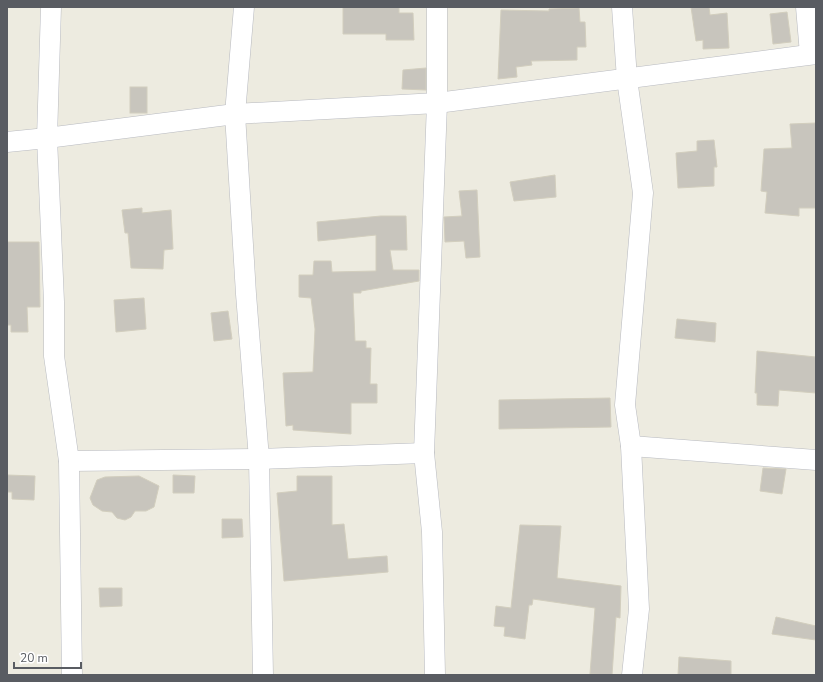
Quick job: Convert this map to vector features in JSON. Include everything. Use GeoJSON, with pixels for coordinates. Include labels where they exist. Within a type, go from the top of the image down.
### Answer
{"type":"FeatureCollection","features":[{"type":"Feature","properties":{"kind":"street"},"geometry":{"type":"LineString","coordinates":[[51,7],[47,138],[54,302],[54,356],[69,461],[72,675]]}},
{"type":"Feature","properties":{"kind":"street"},"geometry":{"type":"LineString","coordinates":[[244,7],[235,114],[246,294],[259,459],[263,675]]}},
{"type":"Feature","properties":{"kind":"street"},"geometry":{"type":"LineString","coordinates":[[435,675],[432,532],[424,453],[437,103],[437,7]]}},
{"type":"Feature","properties":{"kind":"street"},"geometry":{"type":"LineString","coordinates":[[622,7],[627,79],[643,193],[626,405],[631,446],[639,609],[632,675]]}},
{"type":"Feature","properties":{"kind":"street"},"geometry":{"type":"LineString","coordinates":[[7,142],[235,114],[437,103],[813,54],[806,7]]}},
{"type":"Feature","properties":{"kind":"street"},"geometry":{"type":"LineString","coordinates":[[631,446],[816,460]]}},
{"type":"Feature","properties":{"kind":"street"},"geometry":{"type":"LineString","coordinates":[[69,461],[259,459],[424,453]]}},
{"type":"Feature","properties":{"kind":"building"},"geometry":{"type":"Polygon","coordinates":[[[343,7],[399,7],[399,13],[413,13],[414,40],[386,40],[386,34],[343,34],[343,7]]]}},
{"type":"Feature","properties":{"kind":"building"},"geometry":{"type":"Polygon","coordinates":[[[691,7],[709,7],[710,15],[727,13],[729,48],[703,49],[703,40],[696,41],[691,7]]]}},
{"type":"Feature","properties":{"kind":"building"},"geometry":{"type":"Polygon","coordinates":[[[579,8],[580,22],[585,22],[586,47],[577,47],[577,60],[531,61],[532,65],[516,67],[517,77],[498,79],[501,10],[549,11],[549,9],[579,8]]]}},
{"type":"Feature","properties":{"kind":"building"},"geometry":{"type":"Polygon","coordinates":[[[787,12],[791,42],[773,44],[770,14],[787,12]]]}},
{"type":"Feature","properties":{"kind":"building"},"geometry":{"type":"Polygon","coordinates":[[[426,68],[426,90],[402,89],[403,70],[426,68]]]}},
{"type":"Feature","properties":{"kind":"building"},"geometry":{"type":"Polygon","coordinates":[[[130,87],[147,87],[147,113],[130,113],[130,87]]]}},
{"type":"Feature","properties":{"kind":"building"},"geometry":{"type":"Polygon","coordinates":[[[816,123],[816,208],[799,208],[799,216],[765,213],[767,192],[761,191],[764,149],[792,148],[790,124],[816,123]]]}},
{"type":"Feature","properties":{"kind":"building"},"geometry":{"type":"Polygon","coordinates":[[[714,140],[717,167],[714,167],[714,186],[678,188],[676,153],[697,151],[697,141],[714,140]]]}},
{"type":"Feature","properties":{"kind":"building"},"geometry":{"type":"Polygon","coordinates":[[[555,175],[556,197],[514,201],[510,182],[555,175]]]}},
{"type":"Feature","properties":{"kind":"building"},"geometry":{"type":"Polygon","coordinates":[[[477,190],[480,257],[466,258],[464,241],[445,242],[444,217],[462,216],[459,191],[477,190]]]}},
{"type":"Feature","properties":{"kind":"building"},"geometry":{"type":"Polygon","coordinates":[[[142,208],[142,213],[171,210],[173,249],[164,250],[163,269],[131,268],[128,233],[125,233],[122,210],[142,208]]]}},
{"type":"Feature","properties":{"kind":"building"},"geometry":{"type":"Polygon","coordinates":[[[381,216],[406,216],[407,250],[390,250],[393,270],[419,270],[419,281],[361,291],[361,293],[353,293],[355,341],[366,341],[366,348],[371,348],[370,384],[377,384],[377,403],[351,403],[351,434],[293,430],[293,425],[286,426],[283,373],[313,372],[315,329],[311,298],[299,297],[299,275],[313,275],[314,261],[331,261],[332,272],[376,271],[376,235],[318,241],[317,222],[381,216]]]}},
{"type":"Feature","properties":{"kind":"building"},"geometry":{"type":"Polygon","coordinates":[[[7,242],[39,242],[40,307],[27,307],[28,332],[11,332],[11,325],[7,325],[7,242]]]}},
{"type":"Feature","properties":{"kind":"building"},"geometry":{"type":"Polygon","coordinates":[[[144,298],[146,329],[116,332],[114,300],[144,298]]]}},
{"type":"Feature","properties":{"kind":"building"},"geometry":{"type":"Polygon","coordinates":[[[228,311],[232,339],[214,341],[211,313],[228,311]]]}},
{"type":"Feature","properties":{"kind":"building"},"geometry":{"type":"Polygon","coordinates":[[[677,319],[716,323],[715,342],[675,338],[677,319]]]}},
{"type":"Feature","properties":{"kind":"building"},"geometry":{"type":"Polygon","coordinates":[[[757,351],[816,357],[816,393],[779,390],[778,406],[757,405],[757,393],[755,393],[757,351]]]}},
{"type":"Feature","properties":{"kind":"building"},"geometry":{"type":"Polygon","coordinates":[[[610,398],[611,427],[499,429],[499,400],[610,398]]]}},
{"type":"Feature","properties":{"kind":"building"},"geometry":{"type":"Polygon","coordinates":[[[763,468],[786,469],[782,494],[760,491],[763,468]]]}},
{"type":"Feature","properties":{"kind":"building"},"geometry":{"type":"Polygon","coordinates":[[[7,475],[35,476],[34,500],[12,499],[12,492],[7,492],[7,475]]]}},
{"type":"Feature","properties":{"kind":"building"},"geometry":{"type":"Polygon","coordinates":[[[173,475],[195,476],[194,493],[173,493],[173,475]]]}},
{"type":"Feature","properties":{"kind":"building"},"geometry":{"type":"Polygon","coordinates":[[[139,476],[159,486],[154,507],[146,511],[135,511],[131,517],[125,520],[117,518],[112,512],[102,511],[93,505],[90,498],[97,480],[105,477],[139,476]]]}},
{"type":"Feature","properties":{"kind":"building"},"geometry":{"type":"Polygon","coordinates":[[[297,476],[332,476],[332,525],[344,524],[348,559],[387,556],[388,572],[284,581],[277,493],[297,491],[297,476]]]}},
{"type":"Feature","properties":{"kind":"building"},"geometry":{"type":"Polygon","coordinates":[[[222,519],[242,519],[243,537],[222,538],[222,519]]]}},
{"type":"Feature","properties":{"kind":"building"},"geometry":{"type":"Polygon","coordinates":[[[520,525],[561,526],[557,578],[621,586],[620,618],[616,617],[612,675],[590,674],[595,608],[533,599],[532,605],[529,605],[525,639],[504,636],[505,627],[494,626],[496,606],[511,608],[520,525]]]}},
{"type":"Feature","properties":{"kind":"building"},"geometry":{"type":"Polygon","coordinates":[[[99,588],[122,588],[122,606],[100,607],[99,588]]]}},
{"type":"Feature","properties":{"kind":"building"},"geometry":{"type":"Polygon","coordinates":[[[776,617],[816,626],[816,640],[772,634],[776,617]]]}},
{"type":"Feature","properties":{"kind":"building"},"geometry":{"type":"Polygon","coordinates":[[[679,657],[731,661],[731,675],[678,675],[679,657]]]}}]}
